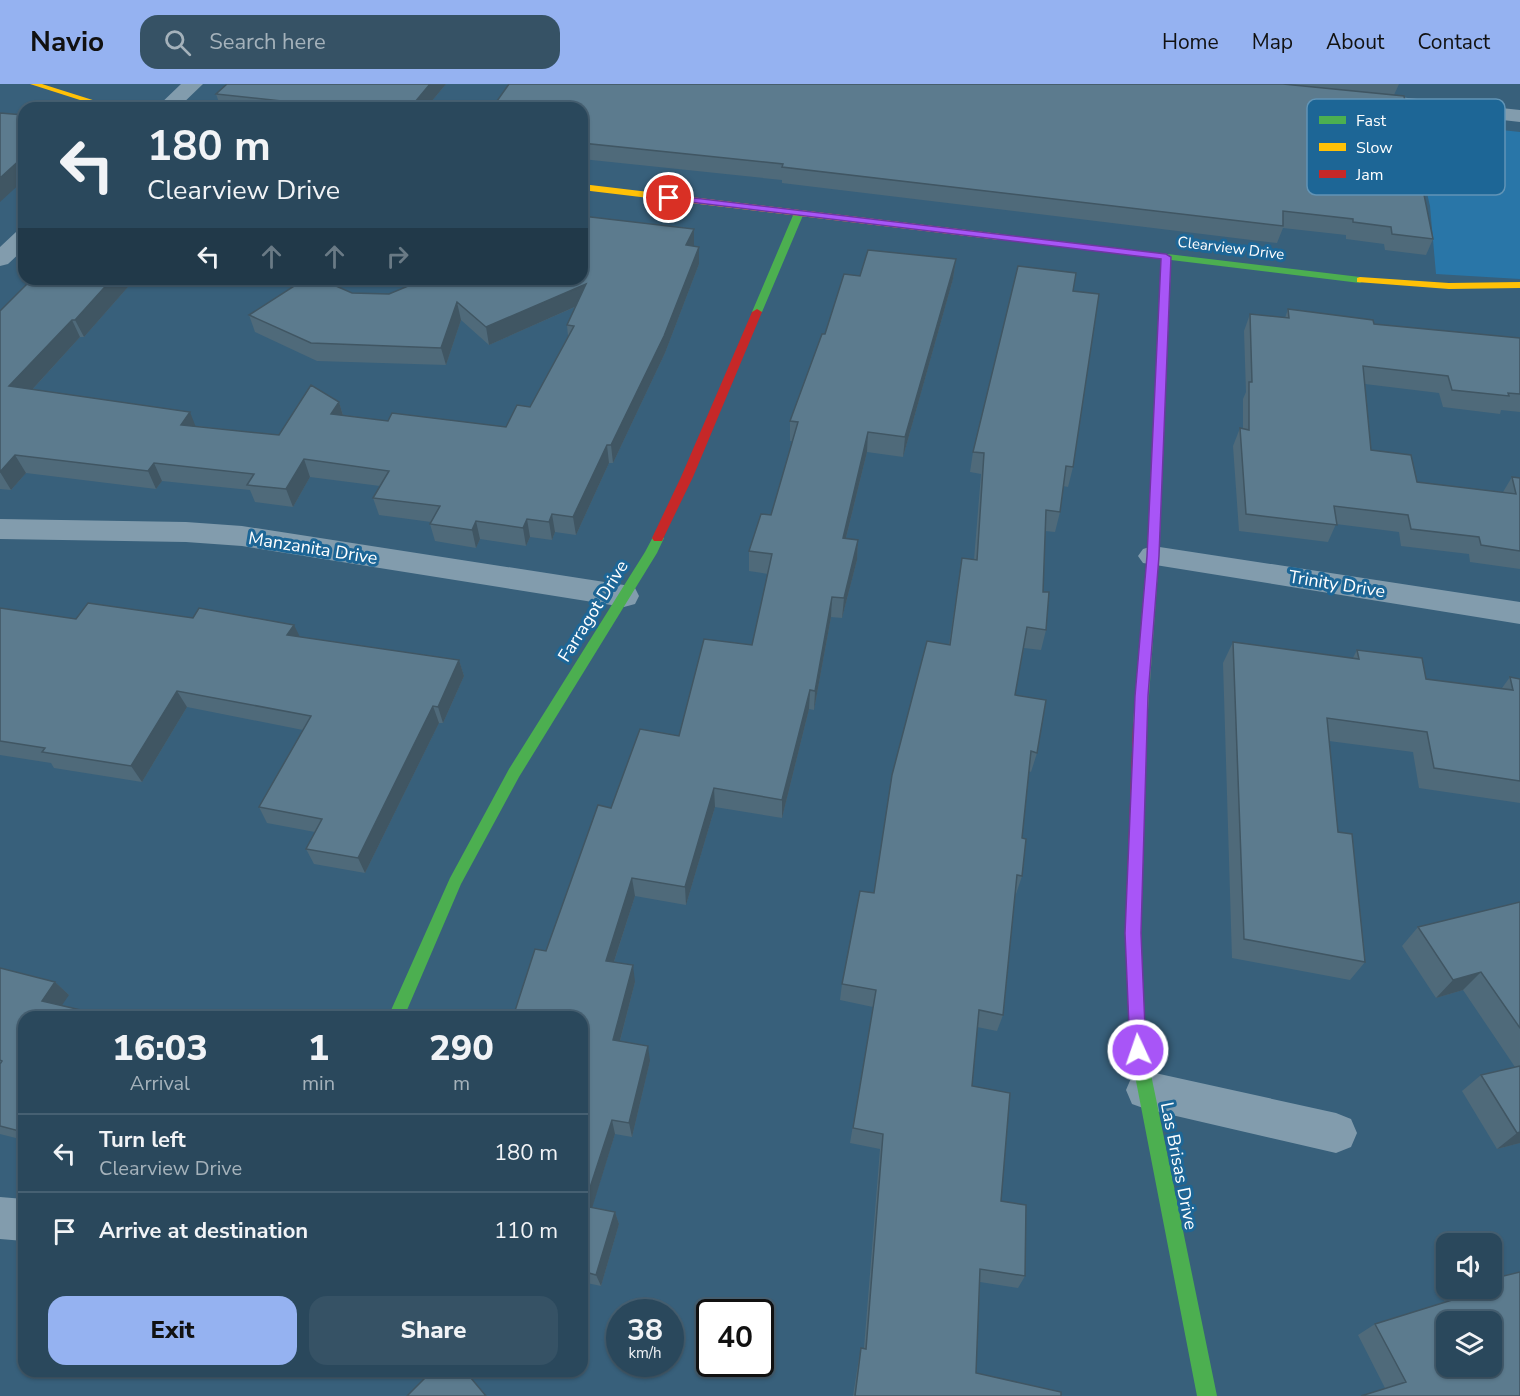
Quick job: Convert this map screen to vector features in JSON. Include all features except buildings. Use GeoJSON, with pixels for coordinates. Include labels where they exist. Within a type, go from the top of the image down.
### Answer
{"type":"FeatureCollection","features":[{"type":"Feature","properties":{"kind":"street"},"geometry":{"type":"LineString","coordinates":[[34,84],[94,102]]}},
{"type":"Feature","properties":{"kind":"street"},"geometry":{"type":"LineString","coordinates":[[173,102],[193,84]]}},
{"type":"Feature","properties":{"kind":"street"},"geometry":{"type":"LineString","coordinates":[[1341,97],[1360,99]]}},
{"type":"Feature","properties":{"kind":"street"},"geometry":{"type":"LineString","coordinates":[[1505,114],[1520,116]]}},
{"type":"Feature","properties":{"kind":"street","name":"Clearview Drive"},"geometry":{"type":"LineString","coordinates":[[588,188],[1371,281],[1449,286],[1520,285]]}},
{"type":"Feature","properties":{"kind":"street","name":"Farragot Drive"},"geometry":{"type":"LineString","coordinates":[[399,1011],[455,882],[508,782],[651,553],[687,477],[798,213]]}},
{"type":"Feature","properties":{"kind":"street"},"geometry":{"type":"LineString","coordinates":[[0,259],[18,242]]}},
{"type":"Feature","properties":{"kind":"street","name":"Las Brisas Drive"},"geometry":{"type":"LineString","coordinates":[[1166,257],[1153,556],[1142,696],[1133,933],[1138,1050],[1207,1396]]}},
{"type":"Feature","properties":{"kind":"street","name":"Manzanita Drive"},"geometry":{"type":"LineString","coordinates":[[0,529],[186,532],[242,536],[624,596]]}},
{"type":"Feature","properties":{"kind":"street","name":"Trinity Drive"},"geometry":{"type":"LineString","coordinates":[[1153,556],[1520,613]]}},
{"type":"Feature","properties":{"kind":"street"},"geometry":{"type":"LineString","coordinates":[[1146,1090],[1336,1132]]}},
{"type":"Feature","properties":{"kind":"street"},"geometry":{"type":"LineString","coordinates":[[0,1218],[18,1220]]}},
{"type":"Feature","properties":{"kind":"shaded area"},"geometry":{"type":"Polygon","coordinates":[[[1505,130],[1520,132],[1520,279],[1436,274],[1427,195],[1505,195],[1505,130]]]}},
{"type":"Feature","properties":{"kind":"traffic: fast"},"geometry":{"type":"LineString","coordinates":[[757,312],[799,213]]}},
{"type":"Feature","properties":{"kind":"traffic: fast"},"geometry":{"type":"LineString","coordinates":[[1000,237],[1360,280]]}},
{"type":"Feature","properties":{"kind":"traffic: fast"},"geometry":{"type":"LineString","coordinates":[[1140,724],[1153,556],[1166,257]]}},
{"type":"Feature","properties":{"kind":"traffic: fast"},"geometry":{"type":"LineString","coordinates":[[399,1011],[455,882],[514,773],[651,553],[658,538]]}},
{"type":"Feature","properties":{"kind":"traffic: fast"},"geometry":{"type":"LineString","coordinates":[[1137,1032],[1138,1050],[1207,1396]]}},
{"type":"Feature","properties":{"kind":"traffic: slow"},"geometry":{"type":"LineString","coordinates":[[34,84],[94,102]]}},
{"type":"Feature","properties":{"kind":"traffic: slow"},"geometry":{"type":"LineString","coordinates":[[588,188],[1000,237]]}},
{"type":"Feature","properties":{"kind":"traffic: slow"},"geometry":{"type":"LineString","coordinates":[[1360,280],[1449,286],[1520,285]]}},
{"type":"Feature","properties":{"kind":"traffic: jam"},"geometry":{"type":"LineString","coordinates":[[658,538],[687,477],[757,312]]}},
{"type":"Feature","properties":{"kind":"traffic: jam"},"geometry":{"type":"LineString","coordinates":[[1137,1032],[1133,933],[1140,724]]}},
{"type":"Feature","properties":{"kind":"route"},"geometry":{"type":"LineString","coordinates":[[669,198],[1166,257],[1153,556],[1142,696],[1133,933],[1138,1050]]}}]}
